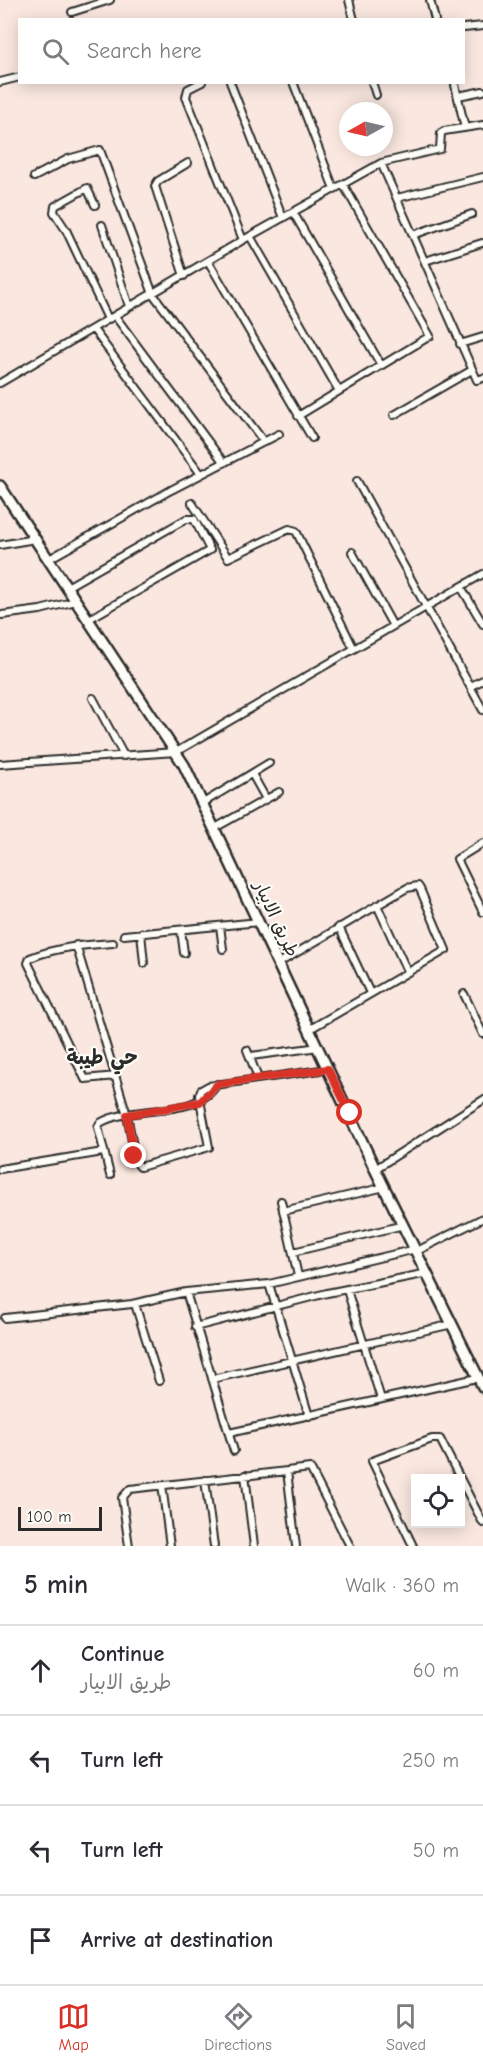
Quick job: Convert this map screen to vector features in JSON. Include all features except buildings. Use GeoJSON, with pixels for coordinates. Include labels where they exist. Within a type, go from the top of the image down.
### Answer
{"type":"FeatureCollection","features":[{"type":"Feature","properties":{"kind":"main road","name":"طريق الابيار"},"geometry":{"type":"LineString","coordinates":[[0,486],[176,752],[215,828],[375,1169],[483,1387]]}},
{"type":"Feature","properties":{"kind":"street"},"geometry":{"type":"LineString","coordinates":[[81,0],[84,9]]}},
{"type":"Feature","properties":{"kind":"street"},"geometry":{"type":"LineString","coordinates":[[72,12],[110,0]]}},
{"type":"Feature","properties":{"kind":"street"},"geometry":{"type":"LineString","coordinates":[[349,0],[354,18]]}},
{"type":"Feature","properties":{"kind":"street"},"geometry":{"type":"LineString","coordinates":[[430,0],[435,18]]}},
{"type":"Feature","properties":{"kind":"street"},"geometry":{"type":"LineString","coordinates":[[465,28],[483,27]]}},
{"type":"Feature","properties":{"kind":"street"},"geometry":{"type":"LineString","coordinates":[[0,82],[18,78]]}},
{"type":"Feature","properties":{"kind":"street"},"geometry":{"type":"LineString","coordinates":[[198,84],[188,89],[186,97],[243,240]]}},
{"type":"Feature","properties":{"kind":"street"},"geometry":{"type":"LineString","coordinates":[[231,84],[283,218]]}},
{"type":"Feature","properties":{"kind":"street"},"geometry":{"type":"LineString","coordinates":[[293,84],[334,189]]}},
{"type":"Feature","properties":{"kind":"street"},"geometry":{"type":"LineString","coordinates":[[373,84],[376,95]]}},
{"type":"Feature","properties":{"kind":"street"},"geometry":{"type":"LineString","coordinates":[[455,85],[465,128]]}},
{"type":"Feature","properties":{"kind":"street"},"geometry":{"type":"LineString","coordinates":[[458,96],[483,91]]}},
{"type":"Feature","properties":{"kind":"street"},"geometry":{"type":"LineString","coordinates":[[0,383],[129,306],[343,184],[381,164],[438,150],[441,147],[442,132],[483,125]]}},
{"type":"Feature","properties":{"kind":"street"},"geometry":{"type":"LineString","coordinates":[[34,177],[68,159],[100,150],[153,294],[264,442]]}},
{"type":"Feature","properties":{"kind":"street"},"geometry":{"type":"LineString","coordinates":[[184,276],[155,186],[158,181],[188,163]]}},
{"type":"Feature","properties":{"kind":"street"},"geometry":{"type":"LineString","coordinates":[[381,164],[472,370],[477,380],[483,378]]}},
{"type":"Feature","properties":{"kind":"street"},"geometry":{"type":"LineString","coordinates":[[397,198],[483,177]]}},
{"type":"Feature","properties":{"kind":"street"},"geometry":{"type":"LineString","coordinates":[[298,416],[430,336],[343,184]]}},
{"type":"Feature","properties":{"kind":"street"},"geometry":{"type":"LineString","coordinates":[[95,205],[87,188],[55,206],[54,212],[66,230],[112,318],[224,463]]}},
{"type":"Feature","properties":{"kind":"street"},"geometry":{"type":"LineString","coordinates":[[293,212],[381,365]]}},
{"type":"Feature","properties":{"kind":"street"},"geometry":{"type":"LineString","coordinates":[[413,235],[472,214]]}},
{"type":"Feature","properties":{"kind":"street"},"geometry":{"type":"LineString","coordinates":[[102,225],[129,306]]}},
{"type":"Feature","properties":{"kind":"street"},"geometry":{"type":"LineString","coordinates":[[250,236],[339,391]]}},
{"type":"Feature","properties":{"kind":"street"},"geometry":{"type":"LineString","coordinates":[[425,261],[483,243]]}},
{"type":"Feature","properties":{"kind":"street"},"geometry":{"type":"LineString","coordinates":[[208,261],[312,438]]}},
{"type":"Feature","properties":{"kind":"street"},"geometry":{"type":"LineString","coordinates":[[93,329],[201,474]]}},
{"type":"Feature","properties":{"kind":"street"},"geometry":{"type":"LineString","coordinates":[[460,344],[483,337]]}},
{"type":"Feature","properties":{"kind":"street"},"geometry":{"type":"LineString","coordinates":[[394,415],[472,370]]}},
{"type":"Feature","properties":{"kind":"street"},"geometry":{"type":"LineString","coordinates":[[49,560],[201,474],[279,434]]}},
{"type":"Feature","properties":{"kind":"street"},"geometry":{"type":"LineString","coordinates":[[357,481],[428,606],[483,710]]}},
{"type":"Feature","properties":{"kind":"street"},"geometry":{"type":"LineString","coordinates":[[192,503],[228,558],[289,529],[296,531],[354,649]]}},
{"type":"Feature","properties":{"kind":"street"},"geometry":{"type":"LineString","coordinates":[[67,587],[186,519],[194,519],[210,550],[89,619]]}},
{"type":"Feature","properties":{"kind":"street"},"geometry":{"type":"LineString","coordinates":[[0,545],[35,539]]}},
{"type":"Feature","properties":{"kind":"street"},"geometry":{"type":"LineString","coordinates":[[352,552],[393,627]]}},
{"type":"Feature","properties":{"kind":"street"},"geometry":{"type":"LineString","coordinates":[[0,764],[176,752],[483,574]]}},
{"type":"Feature","properties":{"kind":"street"},"geometry":{"type":"LineString","coordinates":[[461,587],[483,624]]}},
{"type":"Feature","properties":{"kind":"street"},"geometry":{"type":"LineString","coordinates":[[2,615],[40,610],[76,601]]}},
{"type":"Feature","properties":{"kind":"street"},"geometry":{"type":"LineString","coordinates":[[471,686],[483,680]]}},
{"type":"Feature","properties":{"kind":"street"},"geometry":{"type":"LineString","coordinates":[[93,698],[124,756]]}},
{"type":"Feature","properties":{"kind":"street"},"geometry":{"type":"LineString","coordinates":[[203,803],[269,764]]}},
{"type":"Feature","properties":{"kind":"street"},"geometry":{"type":"LineString","coordinates":[[252,774],[266,799]]}},
{"type":"Feature","properties":{"kind":"street"},"geometry":{"type":"LineString","coordinates":[[215,828],[279,792]]}},
{"type":"Feature","properties":{"kind":"street"},"geometry":{"type":"LineString","coordinates":[[483,843],[457,859],[483,912]]}},
{"type":"Feature","properties":{"kind":"street"},"geometry":{"type":"LineString","coordinates":[[279,963],[407,888],[418,886],[443,938],[446,947],[443,954],[407,971],[310,1029]]}},
{"type":"Feature","properties":{"kind":"street"},"geometry":{"type":"LineString","coordinates":[[476,896],[483,891]]}},
{"type":"Feature","properties":{"kind":"street"},"geometry":{"type":"LineString","coordinates":[[377,905],[407,971]]}},
{"type":"Feature","properties":{"kind":"street"},"geometry":{"type":"LineString","coordinates":[[124,935],[259,922]]}},
{"type":"Feature","properties":{"kind":"street"},"geometry":{"type":"LineString","coordinates":[[220,926],[223,950]]}},
{"type":"Feature","properties":{"kind":"street"},"geometry":{"type":"LineString","coordinates":[[339,927],[370,993]]}},
{"type":"Feature","properties":{"kind":"street"},"geometry":{"type":"LineString","coordinates":[[181,930],[184,953]]}},
{"type":"Feature","properties":{"kind":"street"},"geometry":{"type":"LineString","coordinates":[[141,933],[144,963]]}},
{"type":"Feature","properties":{"kind":"street"},"geometry":{"type":"LineString","coordinates":[[113,944],[76,945],[32,957],[28,960],[28,965],[85,1079],[116,1076]]}},
{"type":"Feature","properties":{"kind":"street"},"geometry":{"type":"LineString","coordinates":[[76,945],[127,1115],[136,1162],[140,1167],[209,1147],[210,1142],[200,1102],[201,1090],[218,1084],[328,1069]]}},
{"type":"Feature","properties":{"kind":"street"},"geometry":{"type":"LineString","coordinates":[[464,994],[483,1034]]}},
{"type":"Feature","properties":{"kind":"street"},"geometry":{"type":"LineString","coordinates":[[258,1078],[249,1053],[319,1047]]}},
{"type":"Feature","properties":{"kind":"street"},"geometry":{"type":"LineString","coordinates":[[375,1169],[483,1100]]}},
{"type":"Feature","properties":{"kind":"street"},"geometry":{"type":"LineString","coordinates":[[110,1175],[98,1127],[100,1123],[127,1115],[200,1102]]}},
{"type":"Feature","properties":{"kind":"street"},"geometry":{"type":"LineString","coordinates":[[0,1169],[103,1152]]}},
{"type":"Feature","properties":{"kind":"street"},"geometry":{"type":"LineString","coordinates":[[284,1210],[385,1187]]}},
{"type":"Feature","properties":{"kind":"street"},"geometry":{"type":"LineString","coordinates":[[281,1202],[298,1276]]}},
{"type":"Feature","properties":{"kind":"street"},"geometry":{"type":"LineString","coordinates":[[5,1318],[135,1304],[186,1292],[269,1284],[416,1250],[483,1218]]}},
{"type":"Feature","properties":{"kind":"street"},"geometry":{"type":"LineString","coordinates":[[293,1252],[404,1225]]}},
{"type":"Feature","properties":{"kind":"street"},"geometry":{"type":"LineString","coordinates":[[195,1327],[276,1306],[428,1273]]}},
{"type":"Feature","properties":{"kind":"street"},"geometry":{"type":"LineString","coordinates":[[269,1284],[309,1416]]}},
{"type":"Feature","properties":{"kind":"street"},"geometry":{"type":"LineString","coordinates":[[347,1290],[381,1399]]}},
{"type":"Feature","properties":{"kind":"street"},"geometry":{"type":"LineString","coordinates":[[186,1292],[234,1451]]}},
{"type":"Feature","properties":{"kind":"street"},"geometry":{"type":"LineString","coordinates":[[135,1304],[159,1381]]}},
{"type":"Feature","properties":{"kind":"street"},"geometry":{"type":"LineString","coordinates":[[212,1379],[453,1324]]}},
{"type":"Feature","properties":{"kind":"street"},"geometry":{"type":"LineString","coordinates":[[229,1433],[477,1377]]}},
{"type":"Feature","properties":{"kind":"street"},"geometry":{"type":"LineString","coordinates":[[413,1546],[372,1461],[432,1439],[440,1439],[483,1523]]}},
{"type":"Feature","properties":{"kind":"street"},"geometry":{"type":"LineString","coordinates":[[129,1546],[122,1498],[130,1489],[310,1468],[350,1546]]}},
{"type":"Feature","properties":{"kind":"street"},"geometry":{"type":"LineString","coordinates":[[287,1471],[296,1546]]}},
{"type":"Feature","properties":{"kind":"street"},"geometry":{"type":"LineString","coordinates":[[245,1475],[254,1546]]}},
{"type":"Feature","properties":{"kind":"street"},"geometry":{"type":"LineString","coordinates":[[205,1480],[214,1546]]}},
{"type":"Feature","properties":{"kind":"street"},"geometry":{"type":"LineString","coordinates":[[162,1485],[170,1546]]}},
{"type":"Feature","properties":{"kind":"district","name":"حي طيبة"},"geometry":{"type":"Point","coordinates":[102,1057]}},
{"type":"Feature","properties":{"kind":"route"},"geometry":{"type":"LineString","coordinates":[[134,1156],[127,1115],[200,1102],[211,1094],[218,1084],[328,1069],[350,1113]]}}]}
